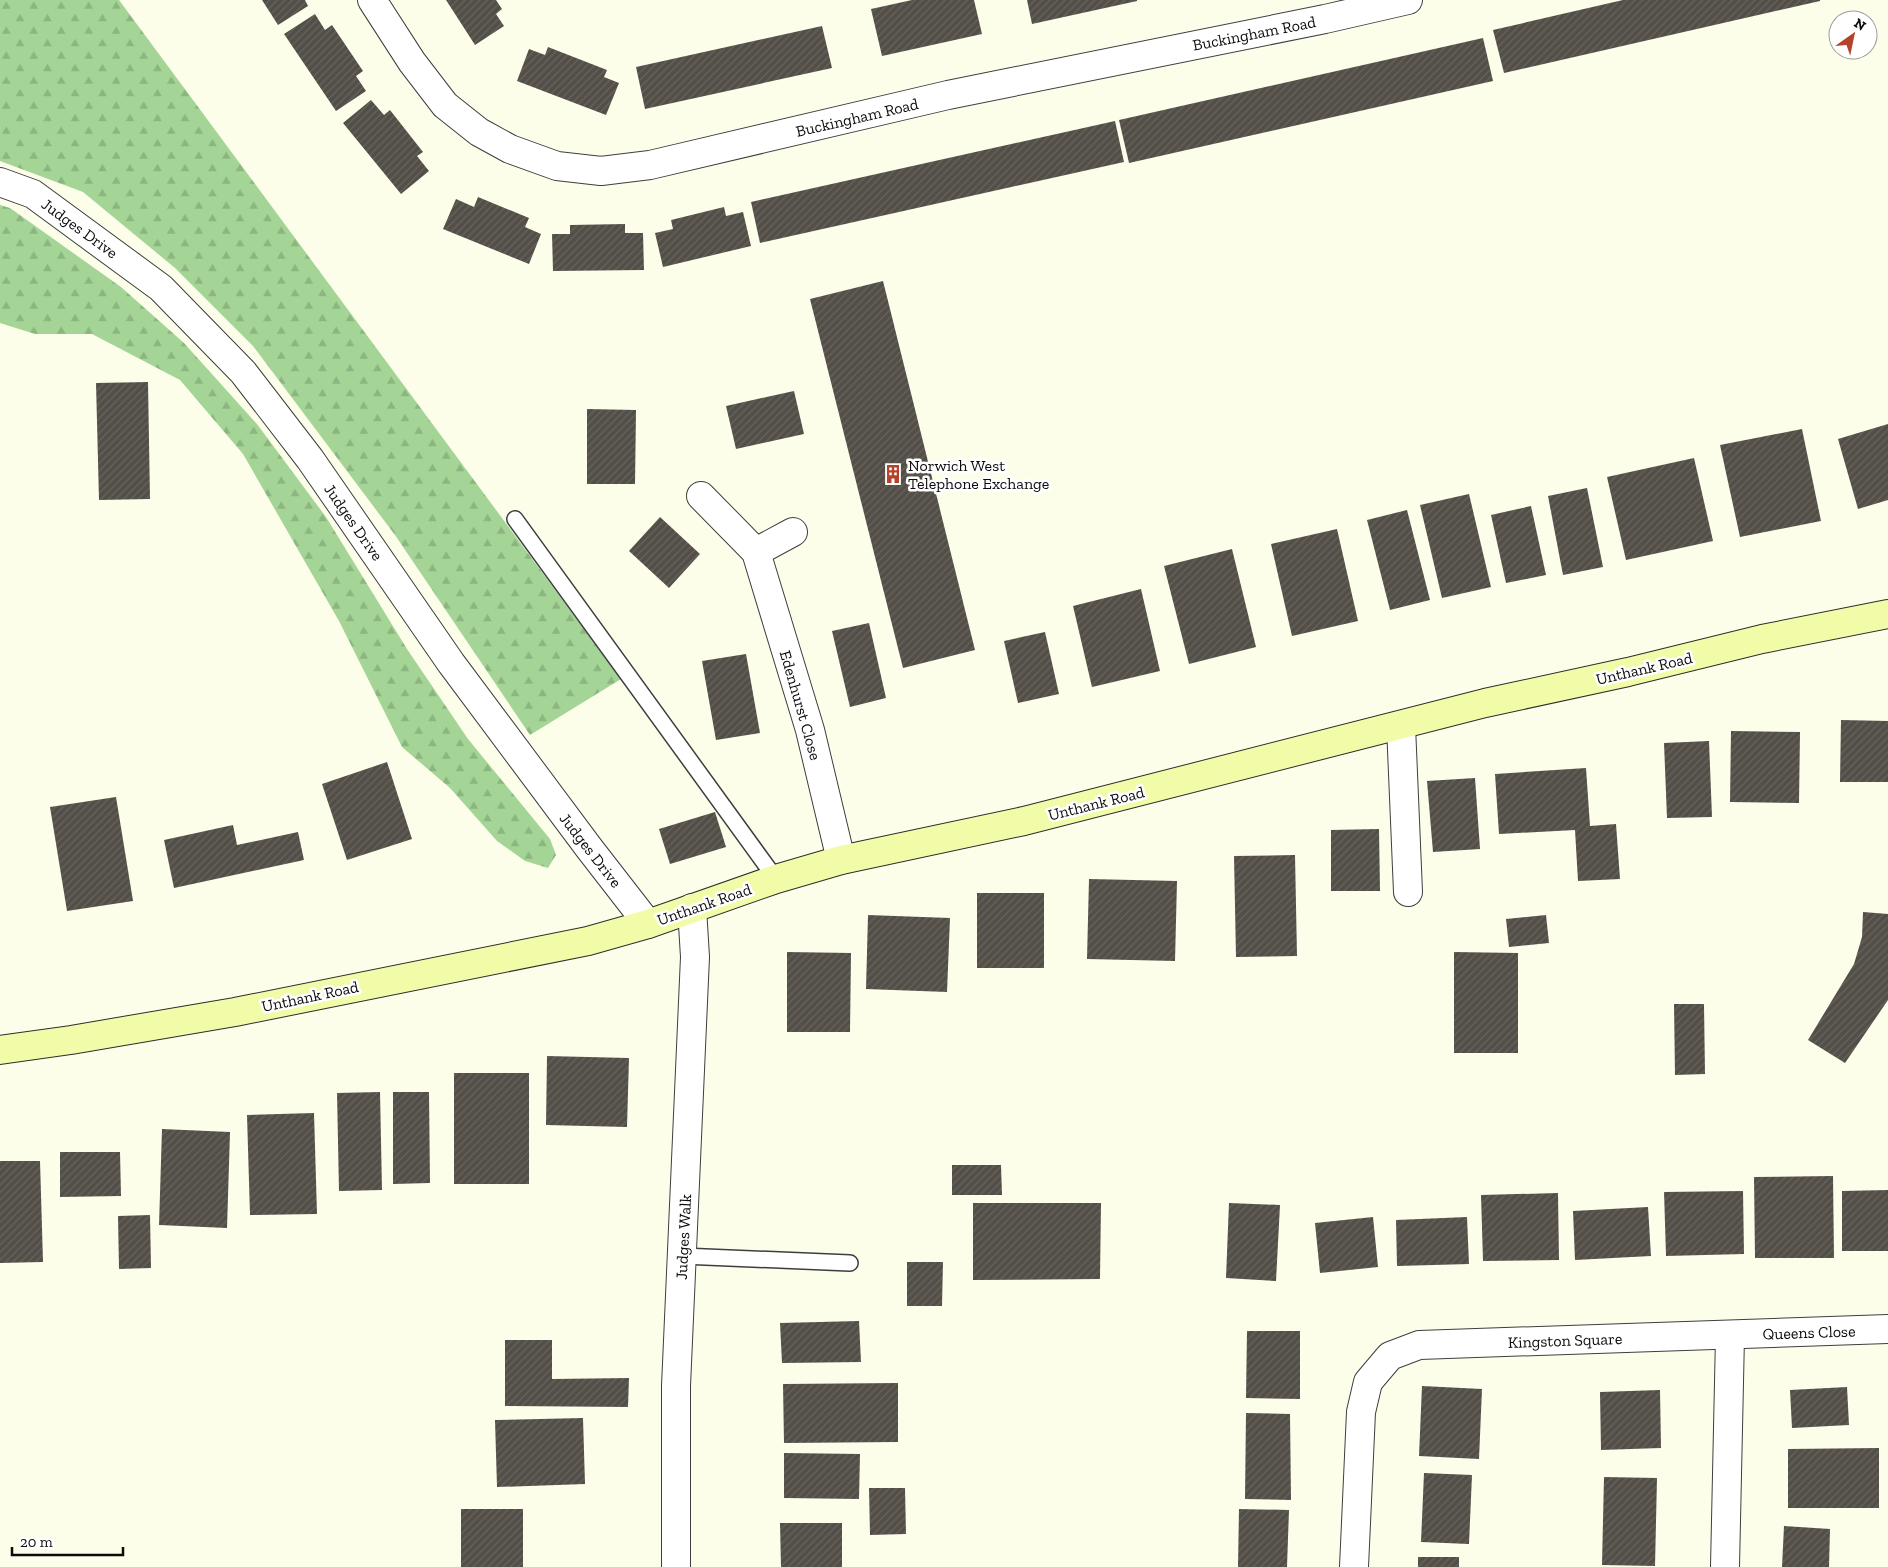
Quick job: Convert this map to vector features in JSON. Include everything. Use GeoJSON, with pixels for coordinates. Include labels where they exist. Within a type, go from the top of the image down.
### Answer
{"type":"FeatureCollection","features":[{"type":"Feature","properties":{"kind":"street","name":"Buckingham Road"},"geometry":{"type":"LineString","coordinates":[[372,0],[412,62],[445,105],[479,132],[510,149],[557,166],[601,170],[650,165],[948,95],[1315,21],[1408,0]]}},
{"type":"Feature","properties":{"kind":"street","name":"Judges Drive"},"geometry":{"type":"LineString","coordinates":[[0,182],[33,194],[161,288],[243,372],[310,459],[451,663],[588,848],[648,924]]}},
{"type":"Feature","properties":{"kind":"street","name":"Edenhurst Close"},"geometry":{"type":"LineString","coordinates":[[701,496],[756,552],[810,730],[841,860]]}},
{"type":"Feature","properties":{"kind":"street"},"geometry":{"type":"LineString","coordinates":[[756,552],[793,532]]}},
{"type":"Feature","properties":{"kind":"street","name":"Unthank Road"},"geometry":{"type":"LineString","coordinates":[[0,1050],[235,1012],[588,940],[648,924],[776,879],[841,860],[1024,821],[1485,703],[1628,672],[1762,639],[1888,614]]}},
{"type":"Feature","properties":{"kind":"street"},"geometry":{"type":"LineString","coordinates":[[1401,726],[1408,892]]}},
{"type":"Feature","properties":{"kind":"street","name":"Judges Walk"},"geometry":{"type":"LineString","coordinates":[[676,1567],[676,1386],[695,957],[692,908]]}},
{"type":"Feature","properties":{"kind":"street","name":"Queens Close"},"geometry":{"type":"LineString","coordinates":[[1730,1336],[1888,1330]]}},
{"type":"Feature","properties":{"kind":"street"},"geometry":{"type":"LineString","coordinates":[[1724,1567],[1730,1336]]}},
{"type":"Feature","properties":{"kind":"street","name":"Kingston Square"},"geometry":{"type":"LineString","coordinates":[[1354,1567],[1362,1412],[1368,1382],[1390,1356],[1418,1345],[1730,1336]]}},
{"type":"Feature","properties":{"kind":"lane"},"geometry":{"type":"LineString","coordinates":[[514,519],[776,879]]}},
{"type":"Feature","properties":{"kind":"lane"},"geometry":{"type":"LineString","coordinates":[[682,1256],[850,1263]]}},
{"type":"Feature","properties":{"kind":"green space"},"geometry":{"type":"Polygon","coordinates":[[[0,0],[119,0],[621,679],[530,735],[395,535],[253,346],[175,268],[83,192],[0,161],[0,0]]]}},
{"type":"Feature","properties":{"kind":"green space"},"geometry":{"type":"Polygon","coordinates":[[[0,205],[10,208],[121,287],[184,343],[257,424],[326,517],[407,649],[468,739],[550,839],[556,855],[548,868],[525,861],[497,841],[450,788],[402,747],[339,621],[243,454],[180,380],[92,334],[35,334],[0,323],[0,205]]]}},
{"type":"Feature","properties":{"kind":"building"},"geometry":{"type":"Polygon","coordinates":[[[262,0],[305,0],[308,6],[278,25],[262,0]]]}},
{"type":"Feature","properties":{"kind":"building"},"geometry":{"type":"Polygon","coordinates":[[[446,0],[496,0],[502,9],[496,14],[504,26],[475,45],[446,0]]]}},
{"type":"Feature","properties":{"kind":"building"},"geometry":{"type":"Polygon","coordinates":[[[912,0],[974,0],[982,34],[882,56],[871,9],[912,0]]]}},
{"type":"Feature","properties":{"kind":"building"},"geometry":{"type":"Polygon","coordinates":[[[1027,0],[1137,0],[1137,1],[1032,24],[1027,0]]]}},
{"type":"Feature","properties":{"kind":"building"},"geometry":{"type":"Polygon","coordinates":[[[1623,0],[1820,1],[1504,73],[1493,30],[1623,0]]]}},
{"type":"Feature","properties":{"kind":"building"},"geometry":{"type":"Polygon","coordinates":[[[315,14],[325,30],[332,25],[363,71],[356,76],[366,91],[336,111],[284,34],[315,14]]]}},
{"type":"Feature","properties":{"kind":"building"},"geometry":{"type":"Polygon","coordinates":[[[822,26],[832,68],[645,109],[636,67],[822,26]]]}},
{"type":"Feature","properties":{"kind":"building"},"geometry":{"type":"Polygon","coordinates":[[[1483,38],[1493,81],[1129,163],[1119,120],[1483,38]]]}},
{"type":"Feature","properties":{"kind":"building"},"geometry":{"type":"Polygon","coordinates":[[[548,47],[607,70],[604,77],[619,83],[606,115],[517,81],[529,49],[545,55],[548,47]]]}},
{"type":"Feature","properties":{"kind":"building"},"geometry":{"type":"Polygon","coordinates":[[[371,100],[384,115],[390,110],[423,152],[417,156],[429,171],[401,194],[343,123],[371,100]]]}},
{"type":"Feature","properties":{"kind":"building"},"geometry":{"type":"Polygon","coordinates":[[[1115,121],[1124,162],[760,243],[751,202],[1115,121]]]}},
{"type":"Feature","properties":{"kind":"building"},"geometry":{"type":"Polygon","coordinates":[[[478,197],[529,218],[525,227],[541,234],[529,264],[443,229],[456,199],[474,207],[478,197]]]}},
{"type":"Feature","properties":{"kind":"building"},"geometry":{"type":"Polygon","coordinates":[[[724,207],[726,216],[743,212],[751,246],[663,267],[655,233],[673,229],[671,220],[724,207]]]}},
{"type":"Feature","properties":{"kind":"building"},"geometry":{"type":"Polygon","coordinates":[[[625,224],[625,233],[643,233],[644,270],[553,271],[552,234],[570,234],[570,225],[625,224]]]}},
{"type":"Feature","properties":{"kind":"building","name":"Norwich West Telephone Exchange"},"geometry":{"type":"Polygon","coordinates":[[[883,281],[975,650],[903,668],[810,299],[883,281]]]}},
{"type":"Feature","properties":{"kind":"building"},"geometry":{"type":"Polygon","coordinates":[[[148,382],[150,499],[99,500],[96,383],[148,382]]]}},
{"type":"Feature","properties":{"kind":"building"},"geometry":{"type":"Polygon","coordinates":[[[794,391],[804,434],[736,449],[726,406],[794,391]]]}},
{"type":"Feature","properties":{"kind":"building"},"geometry":{"type":"Polygon","coordinates":[[[587,409],[636,410],[635,484],[587,484],[587,409]]]}},
{"type":"Feature","properties":{"kind":"building"},"geometry":{"type":"Polygon","coordinates":[[[1888,424],[1888,500],[1858,509],[1838,439],[1888,424]]]}},
{"type":"Feature","properties":{"kind":"building"},"geometry":{"type":"Polygon","coordinates":[[[1802,429],[1821,521],[1740,537],[1720,445],[1802,429]]]}},
{"type":"Feature","properties":{"kind":"building"},"geometry":{"type":"Polygon","coordinates":[[[1694,458],[1713,541],[1626,560],[1607,477],[1694,458]]]}},
{"type":"Feature","properties":{"kind":"building"},"geometry":{"type":"Polygon","coordinates":[[[1587,488],[1603,567],[1563,575],[1548,496],[1587,488]]]}},
{"type":"Feature","properties":{"kind":"building"},"geometry":{"type":"Polygon","coordinates":[[[1469,494],[1491,587],[1442,598],[1420,505],[1469,494]]]}},
{"type":"Feature","properties":{"kind":"building"},"geometry":{"type":"Polygon","coordinates":[[[1531,506],[1546,575],[1506,583],[1491,515],[1531,506]]]}},
{"type":"Feature","properties":{"kind":"building"},"geometry":{"type":"Polygon","coordinates":[[[1407,510],[1430,600],[1390,610],[1367,520],[1407,510]]]}},
{"type":"Feature","properties":{"kind":"building"},"geometry":{"type":"Polygon","coordinates":[[[660,517],[700,554],[669,588],[629,551],[660,517]]]}},
{"type":"Feature","properties":{"kind":"building"},"geometry":{"type":"Polygon","coordinates":[[[1337,529],[1358,621],[1292,636],[1271,544],[1337,529]]]}},
{"type":"Feature","properties":{"kind":"building"},"geometry":{"type":"Polygon","coordinates":[[[1232,549],[1256,647],[1189,664],[1164,566],[1232,549]]]}},
{"type":"Feature","properties":{"kind":"building"},"geometry":{"type":"Polygon","coordinates":[[[1141,589],[1160,671],[1092,687],[1073,606],[1141,589]]]}},
{"type":"Feature","properties":{"kind":"building"},"geometry":{"type":"Polygon","coordinates":[[[869,623],[886,698],[850,707],[832,631],[869,623]]]}},
{"type":"Feature","properties":{"kind":"building"},"geometry":{"type":"Polygon","coordinates":[[[1045,632],[1059,694],[1018,703],[1004,641],[1045,632]]]}},
{"type":"Feature","properties":{"kind":"building"},"geometry":{"type":"Polygon","coordinates":[[[746,654],[760,733],[716,740],[702,661],[746,654]]]}},
{"type":"Feature","properties":{"kind":"building"},"geometry":{"type":"Polygon","coordinates":[[[1841,720],[1888,721],[1888,782],[1840,782],[1841,720]]]}},
{"type":"Feature","properties":{"kind":"building"},"geometry":{"type":"Polygon","coordinates":[[[1731,731],[1800,732],[1799,803],[1730,802],[1731,731]]]}},
{"type":"Feature","properties":{"kind":"building"},"geometry":{"type":"Polygon","coordinates":[[[1709,741],[1712,817],[1667,818],[1664,743],[1709,741]]]}},
{"type":"Feature","properties":{"kind":"building"},"geometry":{"type":"Polygon","coordinates":[[[387,762],[412,839],[347,860],[322,784],[387,762]]]}},
{"type":"Feature","properties":{"kind":"building"},"geometry":{"type":"Polygon","coordinates":[[[1586,768],[1590,826],[1616,824],[1620,879],[1578,881],[1575,830],[1499,834],[1495,774],[1586,768]]]}},
{"type":"Feature","properties":{"kind":"building"},"geometry":{"type":"Polygon","coordinates":[[[1475,778],[1480,849],[1433,852],[1427,781],[1475,778]]]}},
{"type":"Feature","properties":{"kind":"building"},"geometry":{"type":"Polygon","coordinates":[[[116,797],[133,901],[67,911],[50,807],[116,797]]]}},
{"type":"Feature","properties":{"kind":"building"},"geometry":{"type":"Polygon","coordinates":[[[715,812],[726,847],[670,864],[659,829],[715,812]]]}},
{"type":"Feature","properties":{"kind":"building"},"geometry":{"type":"Polygon","coordinates":[[[233,825],[237,845],[298,832],[304,860],[174,888],[164,840],[233,825]]]}},
{"type":"Feature","properties":{"kind":"building"},"geometry":{"type":"Polygon","coordinates":[[[1379,829],[1380,891],[1331,891],[1331,830],[1379,829]]]}},
{"type":"Feature","properties":{"kind":"building"},"geometry":{"type":"Polygon","coordinates":[[[1295,855],[1297,956],[1236,957],[1234,856],[1295,855]]]}},
{"type":"Feature","properties":{"kind":"building"},"geometry":{"type":"Polygon","coordinates":[[[1089,879],[1177,881],[1175,961],[1087,959],[1089,879]]]}},
{"type":"Feature","properties":{"kind":"building"},"geometry":{"type":"Polygon","coordinates":[[[977,893],[1044,893],[1044,968],[977,968],[977,893]]]}},
{"type":"Feature","properties":{"kind":"building"},"geometry":{"type":"Polygon","coordinates":[[[1863,912],[1888,914],[1888,1000],[1845,1063],[1808,1040],[1854,964],[1862,937],[1863,912]]]}},
{"type":"Feature","properties":{"kind":"building"},"geometry":{"type":"Polygon","coordinates":[[[868,915],[950,918],[947,992],[866,989],[868,915]]]}},
{"type":"Feature","properties":{"kind":"building"},"geometry":{"type":"Polygon","coordinates":[[[1546,915],[1549,943],[1509,947],[1506,919],[1546,915]]]}},
{"type":"Feature","properties":{"kind":"building"},"geometry":{"type":"Polygon","coordinates":[[[787,952],[851,953],[850,1032],[787,1032],[787,952]]]}},
{"type":"Feature","properties":{"kind":"building"},"geometry":{"type":"Polygon","coordinates":[[[1454,952],[1518,953],[1518,1053],[1454,1053],[1454,952]]]}},
{"type":"Feature","properties":{"kind":"building"},"geometry":{"type":"Polygon","coordinates":[[[1674,1004],[1704,1004],[1705,1074],[1675,1075],[1674,1004]]]}},
{"type":"Feature","properties":{"kind":"building"},"geometry":{"type":"Polygon","coordinates":[[[547,1056],[629,1058],[627,1127],[546,1125],[547,1056]]]}},
{"type":"Feature","properties":{"kind":"building"},"geometry":{"type":"Polygon","coordinates":[[[454,1073],[529,1073],[529,1184],[454,1184],[454,1073]]]}},
{"type":"Feature","properties":{"kind":"building"},"geometry":{"type":"Polygon","coordinates":[[[380,1092],[382,1190],[339,1191],[337,1093],[380,1092]]]}},
{"type":"Feature","properties":{"kind":"building"},"geometry":{"type":"Polygon","coordinates":[[[393,1092],[429,1092],[430,1183],[393,1184],[393,1092]]]}},
{"type":"Feature","properties":{"kind":"building"},"geometry":{"type":"Polygon","coordinates":[[[314,1113],[317,1214],[250,1215],[247,1115],[314,1113]]]}},
{"type":"Feature","properties":{"kind":"building"},"geometry":{"type":"Polygon","coordinates":[[[162,1129],[230,1132],[227,1228],[159,1225],[162,1129]]]}},
{"type":"Feature","properties":{"kind":"building"},"geometry":{"type":"Polygon","coordinates":[[[60,1152],[120,1152],[121,1196],[60,1197],[60,1152]]]}},
{"type":"Feature","properties":{"kind":"building"},"geometry":{"type":"Polygon","coordinates":[[[0,1161],[40,1161],[43,1262],[0,1263],[0,1161]]]}},
{"type":"Feature","properties":{"kind":"building"},"geometry":{"type":"Polygon","coordinates":[[[952,1165],[1001,1165],[1002,1195],[952,1195],[952,1165]]]}},
{"type":"Feature","properties":{"kind":"building"},"geometry":{"type":"Polygon","coordinates":[[[1833,1176],[1834,1258],[1755,1258],[1754,1177],[1833,1176]]]}},
{"type":"Feature","properties":{"kind":"building"},"geometry":{"type":"Polygon","coordinates":[[[1888,1190],[1888,1251],[1842,1251],[1842,1191],[1888,1190]]]}},
{"type":"Feature","properties":{"kind":"building"},"geometry":{"type":"Polygon","coordinates":[[[1743,1191],[1744,1254],[1666,1256],[1664,1192],[1743,1191]]]}},
{"type":"Feature","properties":{"kind":"building"},"geometry":{"type":"Polygon","coordinates":[[[1558,1193],[1559,1260],[1483,1261],[1481,1195],[1558,1193]]]}},
{"type":"Feature","properties":{"kind":"building"},"geometry":{"type":"Polygon","coordinates":[[[973,1203],[1101,1203],[1100,1279],[973,1280],[973,1203]]]}},
{"type":"Feature","properties":{"kind":"building"},"geometry":{"type":"Polygon","coordinates":[[[1229,1203],[1280,1205],[1276,1281],[1226,1278],[1229,1203]]]}},
{"type":"Feature","properties":{"kind":"building"},"geometry":{"type":"Polygon","coordinates":[[[1648,1207],[1651,1256],[1575,1260],[1573,1211],[1648,1207]]]}},
{"type":"Feature","properties":{"kind":"building"},"geometry":{"type":"Polygon","coordinates":[[[150,1215],[151,1268],[119,1269],[118,1216],[150,1215]]]}},
{"type":"Feature","properties":{"kind":"building"},"geometry":{"type":"Polygon","coordinates":[[[1373,1217],[1378,1267],[1320,1273],[1315,1223],[1373,1217]]]}},
{"type":"Feature","properties":{"kind":"building"},"geometry":{"type":"Polygon","coordinates":[[[1467,1217],[1469,1264],[1397,1266],[1396,1220],[1467,1217]]]}},
{"type":"Feature","properties":{"kind":"building"},"geometry":{"type":"Polygon","coordinates":[[[907,1262],[943,1262],[942,1306],[907,1306],[907,1262]]]}},
{"type":"Feature","properties":{"kind":"building"},"geometry":{"type":"Polygon","coordinates":[[[859,1321],[861,1362],[782,1363],[780,1323],[859,1321]]]}},
{"type":"Feature","properties":{"kind":"building"},"geometry":{"type":"Polygon","coordinates":[[[1247,1331],[1300,1331],[1300,1399],[1246,1398],[1247,1331]]]}},
{"type":"Feature","properties":{"kind":"building"},"geometry":{"type":"Polygon","coordinates":[[[505,1340],[552,1340],[552,1379],[629,1378],[628,1407],[505,1406],[505,1340]]]}},
{"type":"Feature","properties":{"kind":"building"},"geometry":{"type":"Polygon","coordinates":[[[898,1383],[898,1442],[784,1443],[783,1384],[898,1383]]]}},
{"type":"Feature","properties":{"kind":"building"},"geometry":{"type":"Polygon","coordinates":[[[1422,1386],[1482,1389],[1479,1459],[1419,1456],[1422,1386]]]}},
{"type":"Feature","properties":{"kind":"building"},"geometry":{"type":"Polygon","coordinates":[[[1847,1387],[1849,1425],[1792,1428],[1790,1390],[1847,1387]]]}},
{"type":"Feature","properties":{"kind":"building"},"geometry":{"type":"Polygon","coordinates":[[[1660,1390],[1661,1448],[1601,1450],[1600,1392],[1660,1390]]]}},
{"type":"Feature","properties":{"kind":"building"},"geometry":{"type":"Polygon","coordinates":[[[1246,1413],[1290,1414],[1291,1500],[1245,1499],[1246,1413]]]}},
{"type":"Feature","properties":{"kind":"building"},"geometry":{"type":"Polygon","coordinates":[[[583,1418],[585,1484],[497,1487],[495,1420],[583,1418]]]}},
{"type":"Feature","properties":{"kind":"building"},"geometry":{"type":"Polygon","coordinates":[[[1879,1448],[1879,1508],[1788,1508],[1788,1449],[1879,1448]]]}},
{"type":"Feature","properties":{"kind":"building"},"geometry":{"type":"Polygon","coordinates":[[[784,1453],[860,1454],[859,1499],[784,1498],[784,1453]]]}},
{"type":"Feature","properties":{"kind":"building"},"geometry":{"type":"Polygon","coordinates":[[[1424,1473],[1472,1475],[1469,1544],[1421,1542],[1424,1473]]]}},
{"type":"Feature","properties":{"kind":"building"},"geometry":{"type":"Polygon","coordinates":[[[1604,1477],[1657,1478],[1655,1566],[1602,1565],[1604,1477]]]}},
{"type":"Feature","properties":{"kind":"building"},"geometry":{"type":"Polygon","coordinates":[[[869,1488],[905,1488],[906,1534],[870,1535],[869,1488]]]}},
{"type":"Feature","properties":{"kind":"building"},"geometry":{"type":"Polygon","coordinates":[[[461,1509],[523,1509],[523,1567],[461,1567],[461,1509]]]}},
{"type":"Feature","properties":{"kind":"building"},"geometry":{"type":"Polygon","coordinates":[[[1239,1509],[1289,1510],[1287,1567],[1238,1567],[1239,1509]]]}},
{"type":"Feature","properties":{"kind":"building"},"geometry":{"type":"Polygon","coordinates":[[[780,1523],[842,1523],[842,1567],[781,1567],[780,1523]]]}},
{"type":"Feature","properties":{"kind":"building"},"geometry":{"type":"Polygon","coordinates":[[[1784,1526],[1830,1529],[1829,1567],[1782,1567],[1784,1526]]]}},
{"type":"Feature","properties":{"kind":"building"},"geometry":{"type":"Polygon","coordinates":[[[1418,1557],[1459,1557],[1459,1567],[1418,1567],[1418,1557]]]}},
{"type":"Feature","properties":{"kind":"place","name":"Norwich West Telephone Exchange"},"geometry":{"type":"Point","coordinates":[893,474]}}]}
